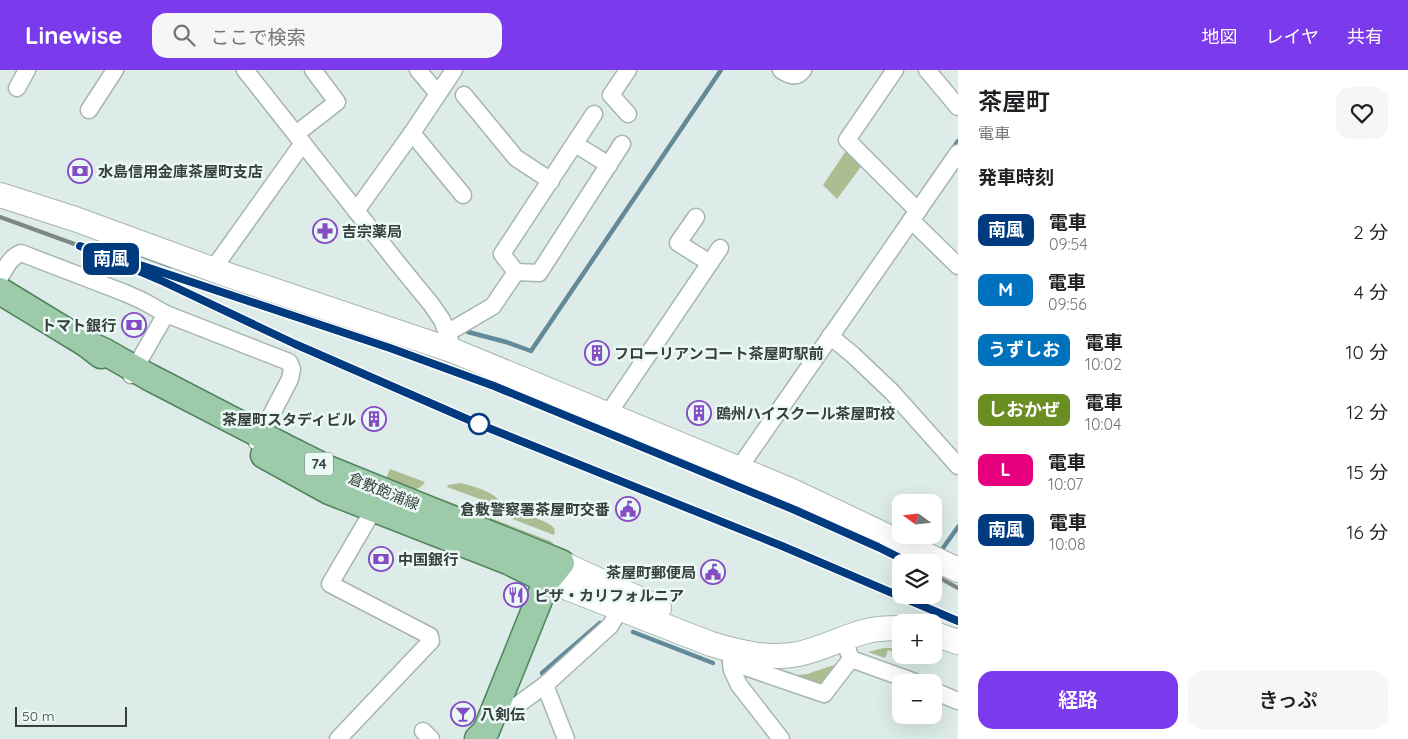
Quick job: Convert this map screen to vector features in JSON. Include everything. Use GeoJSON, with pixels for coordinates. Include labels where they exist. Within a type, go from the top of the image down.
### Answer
{"type":"FeatureCollection","features":[{"type":"Feature","properties":{"kind":"main road","name":"倉敷飽浦線"},"geometry":{"type":"LineString","coordinates":[[0,291],[87,344],[105,352],[133,372],[257,441],[323,474],[330,486],[329,491],[426,508],[454,519],[475,534],[527,556],[540,564],[547,575],[554,572]]}},
{"type":"Feature","properties":{"kind":"main road","name":"倉敷飽浦線"},"geometry":{"type":"LineString","coordinates":[[133,372],[226,416],[257,441],[328,468],[379,500],[499,558],[554,572]]}},
{"type":"Feature","properties":{"kind":"main road"},"geometry":{"type":"LineString","coordinates":[[426,508],[430,518],[438,525],[474,540],[499,558]]}},
{"type":"Feature","properties":{"kind":"main road"},"geometry":{"type":"LineString","coordinates":[[478,739],[486,731],[554,572]]}},
{"type":"Feature","properties":{"kind":"street"},"geometry":{"type":"LineString","coordinates":[[17,88],[27,70]]}},
{"type":"Feature","properties":{"kind":"street"},"geometry":{"type":"LineString","coordinates":[[89,110],[115,70]]}},
{"type":"Feature","properties":{"kind":"street"},"geometry":{"type":"LineString","coordinates":[[245,70],[300,139],[359,207],[432,304],[442,320],[450,342]]}},
{"type":"Feature","properties":{"kind":"street"},"geometry":{"type":"LineString","coordinates":[[212,269],[300,139],[337,102],[313,70]]}},
{"type":"Feature","properties":{"kind":"street"},"geometry":{"type":"LineString","coordinates":[[418,70],[438,94]]}},
{"type":"Feature","properties":{"kind":"street"},"geometry":{"type":"LineString","coordinates":[[359,207],[454,70]]}},
{"type":"Feature","properties":{"kind":"street"},"geometry":{"type":"LineString","coordinates":[[628,70],[611,95],[628,114]]}},
{"type":"Feature","properties":{"kind":"street"},"geometry":{"type":"LineString","coordinates":[[781,70],[794,76],[800,74],[803,70]]}},
{"type":"Feature","properties":{"kind":"street"},"geometry":{"type":"LineString","coordinates":[[895,70],[847,140],[914,211],[958,266]]}},
{"type":"Feature","properties":{"kind":"street"},"geometry":{"type":"LineString","coordinates":[[928,70],[958,107]]}},
{"type":"Feature","properties":{"kind":"street"},"geometry":{"type":"LineString","coordinates":[[464,95],[516,158],[551,181]]}},
{"type":"Feature","properties":{"kind":"street"},"geometry":{"type":"LineString","coordinates":[[594,114],[502,254],[516,272],[539,273],[622,144]]}},
{"type":"Feature","properties":{"kind":"street"},"geometry":{"type":"LineString","coordinates":[[412,133],[463,195]]}},
{"type":"Feature","properties":{"kind":"street"},"geometry":{"type":"LineString","coordinates":[[575,144],[609,165]]}},
{"type":"Feature","properties":{"kind":"street"},"geometry":{"type":"LineString","coordinates":[[739,468],[914,211],[958,153]]}},
{"type":"Feature","properties":{"kind":"street"},"geometry":{"type":"LineString","coordinates":[[0,195],[75,219],[212,269],[450,342],[608,414],[790,490],[958,570]]}},
{"type":"Feature","properties":{"kind":"street"},"geometry":{"type":"LineString","coordinates":[[696,217],[678,242],[710,262]]}},
{"type":"Feature","properties":{"kind":"street"},"geometry":{"type":"LineString","coordinates":[[608,414],[720,248]]}},
{"type":"Feature","properties":{"kind":"street"},"geometry":{"type":"LineString","coordinates":[[0,278],[10,260],[20,253],[125,293],[166,314],[289,362],[292,369],[290,379],[257,441]]}},
{"type":"Feature","properties":{"kind":"street"},"geometry":{"type":"LineString","coordinates":[[450,342],[493,306],[516,272]]}},
{"type":"Feature","properties":{"kind":"street"},"geometry":{"type":"LineString","coordinates":[[133,372],[166,314]]}},
{"type":"Feature","properties":{"kind":"street"},"geometry":{"type":"LineString","coordinates":[[830,336],[892,392],[958,466]]}},
{"type":"Feature","properties":{"kind":"street"},"geometry":{"type":"LineString","coordinates":[[338,739],[431,641],[430,636],[330,584],[379,500]]}},
{"type":"Feature","properties":{"kind":"street"},"geometry":{"type":"LineString","coordinates":[[554,572],[620,609],[738,653],[778,656],[847,649],[899,674]]}},
{"type":"Feature","properties":{"kind":"street"},"geometry":{"type":"LineString","coordinates":[[554,572],[738,653],[824,694],[847,649],[867,631],[892,629]]}},
{"type":"Feature","properties":{"kind":"street"},"geometry":{"type":"LineString","coordinates":[[494,710],[505,714],[545,685],[610,626],[620,609]]}},
{"type":"Feature","properties":{"kind":"street"},"geometry":{"type":"LineString","coordinates":[[942,637],[958,642]]}},
{"type":"Feature","properties":{"kind":"street"},"geometry":{"type":"LineString","coordinates":[[738,653],[732,670],[739,685],[781,739]]}},
{"type":"Feature","properties":{"kind":"street"},"geometry":{"type":"LineString","coordinates":[[545,685],[566,739]]}},
{"type":"Feature","properties":{"kind":"street"},"geometry":{"type":"LineString","coordinates":[[942,694],[958,701]]}},
{"type":"Feature","properties":{"kind":"green space"},"geometry":{"type":"Polygon","coordinates":[[[848,148],[863,164],[837,199],[823,185],[848,148]]]}},
{"type":"Feature","properties":{"kind":"green space"},"geometry":{"type":"Polygon","coordinates":[[[390,469],[425,482],[416,489],[411,490],[382,487],[390,469]]]}},
{"type":"Feature","properties":{"kind":"green space"},"geometry":{"type":"Polygon","coordinates":[[[460,483],[486,491],[507,508],[549,524],[554,529],[554,535],[502,515],[488,502],[447,487],[448,485],[460,483]]]}},
{"type":"Feature","properties":{"kind":"green space"},"geometry":{"type":"Polygon","coordinates":[[[439,499],[550,541],[553,543],[553,548],[436,500],[439,499]]]}},
{"type":"Feature","properties":{"kind":"green space"},"geometry":{"type":"Polygon","coordinates":[[[892,648],[892,651],[888,650],[885,658],[868,652],[892,648]]]}},
{"type":"Feature","properties":{"kind":"green space"},"geometry":{"type":"Polygon","coordinates":[[[834,665],[822,686],[787,676],[807,674],[834,665]]]}},
{"type":"Feature","properties":{"kind":"waterway"},"geometry":{"type":"LineString","coordinates":[[468,332],[531,351],[721,70]]}},
{"type":"Feature","properties":{"kind":"waterway"},"geometry":{"type":"LineString","coordinates":[[952,150],[958,141]]}},
{"type":"Feature","properties":{"kind":"waterway"},"geometry":{"type":"LineString","coordinates":[[135,253],[170,266]]}},
{"type":"Feature","properties":{"kind":"waterway"},"geometry":{"type":"LineString","coordinates":[[943,548],[958,527]]}},
{"type":"Feature","properties":{"kind":"waterway"},"geometry":{"type":"LineString","coordinates":[[541,679],[544,677],[542,673],[600,623]]}},
{"type":"Feature","properties":{"kind":"waterway"},"geometry":{"type":"LineString","coordinates":[[633,632],[713,663]]}},
{"type":"Feature","properties":{"kind":"railway"},"geometry":{"type":"LineString","coordinates":[[0,217],[80,246],[390,348],[469,377],[795,510],[892,554]]}},
{"type":"Feature","properties":{"kind":"railway"},"geometry":{"type":"LineString","coordinates":[[140,271],[295,344],[476,423],[782,546],[958,621]]}},
{"type":"Feature","properties":{"kind":"railway"},"geometry":{"type":"LineString","coordinates":[[942,579],[958,588]]}},
{"type":"Feature","properties":{"kind":"train","name":"南風"},"geometry":{"type":"LineString","coordinates":[[892,554],[795,510],[494,386],[390,348],[80,246],[160,280],[295,344],[476,423],[782,546],[892,593]]}},
{"type":"Feature","properties":{"kind":"train","name":"南風"},"geometry":{"type":"LineString","coordinates":[[918,604],[958,621]]}},
{"type":"Feature","properties":{"kind":"place","name":"水島信用金庫茶屋町支店"},"geometry":{"type":"Point","coordinates":[80,171]}},
{"type":"Feature","properties":{"kind":"place","name":"吉宗薬局"},"geometry":{"type":"Point","coordinates":[325,231]}},
{"type":"Feature","properties":{"kind":"place","name":"トマト銀行"},"geometry":{"type":"Point","coordinates":[134,325]}},
{"type":"Feature","properties":{"kind":"place","name":"フローリアンコート茶屋町駅前"},"geometry":{"type":"Point","coordinates":[597,353]}},
{"type":"Feature","properties":{"kind":"place","name":"鴎州ハイスクール茶屋町校"},"geometry":{"type":"Point","coordinates":[699,413]}},
{"type":"Feature","properties":{"kind":"place","name":"茶屋町スタディビル"},"geometry":{"type":"Point","coordinates":[374,419]}},
{"type":"Feature","properties":{"kind":"place","name":"倉敷警察署茶屋町交番"},"geometry":{"type":"Point","coordinates":[628,509]}},
{"type":"Feature","properties":{"kind":"place","name":"中国銀行"},"geometry":{"type":"Point","coordinates":[381,559]}},
{"type":"Feature","properties":{"kind":"place","name":"茶屋町郵便局"},"geometry":{"type":"Point","coordinates":[713,572]}},
{"type":"Feature","properties":{"kind":"place","name":"ピザ・カリフォルニア"},"geometry":{"type":"Point","coordinates":[516,595]}},
{"type":"Feature","properties":{"kind":"place","name":"八剣伝"},"geometry":{"type":"Point","coordinates":[463,714]}}]}
